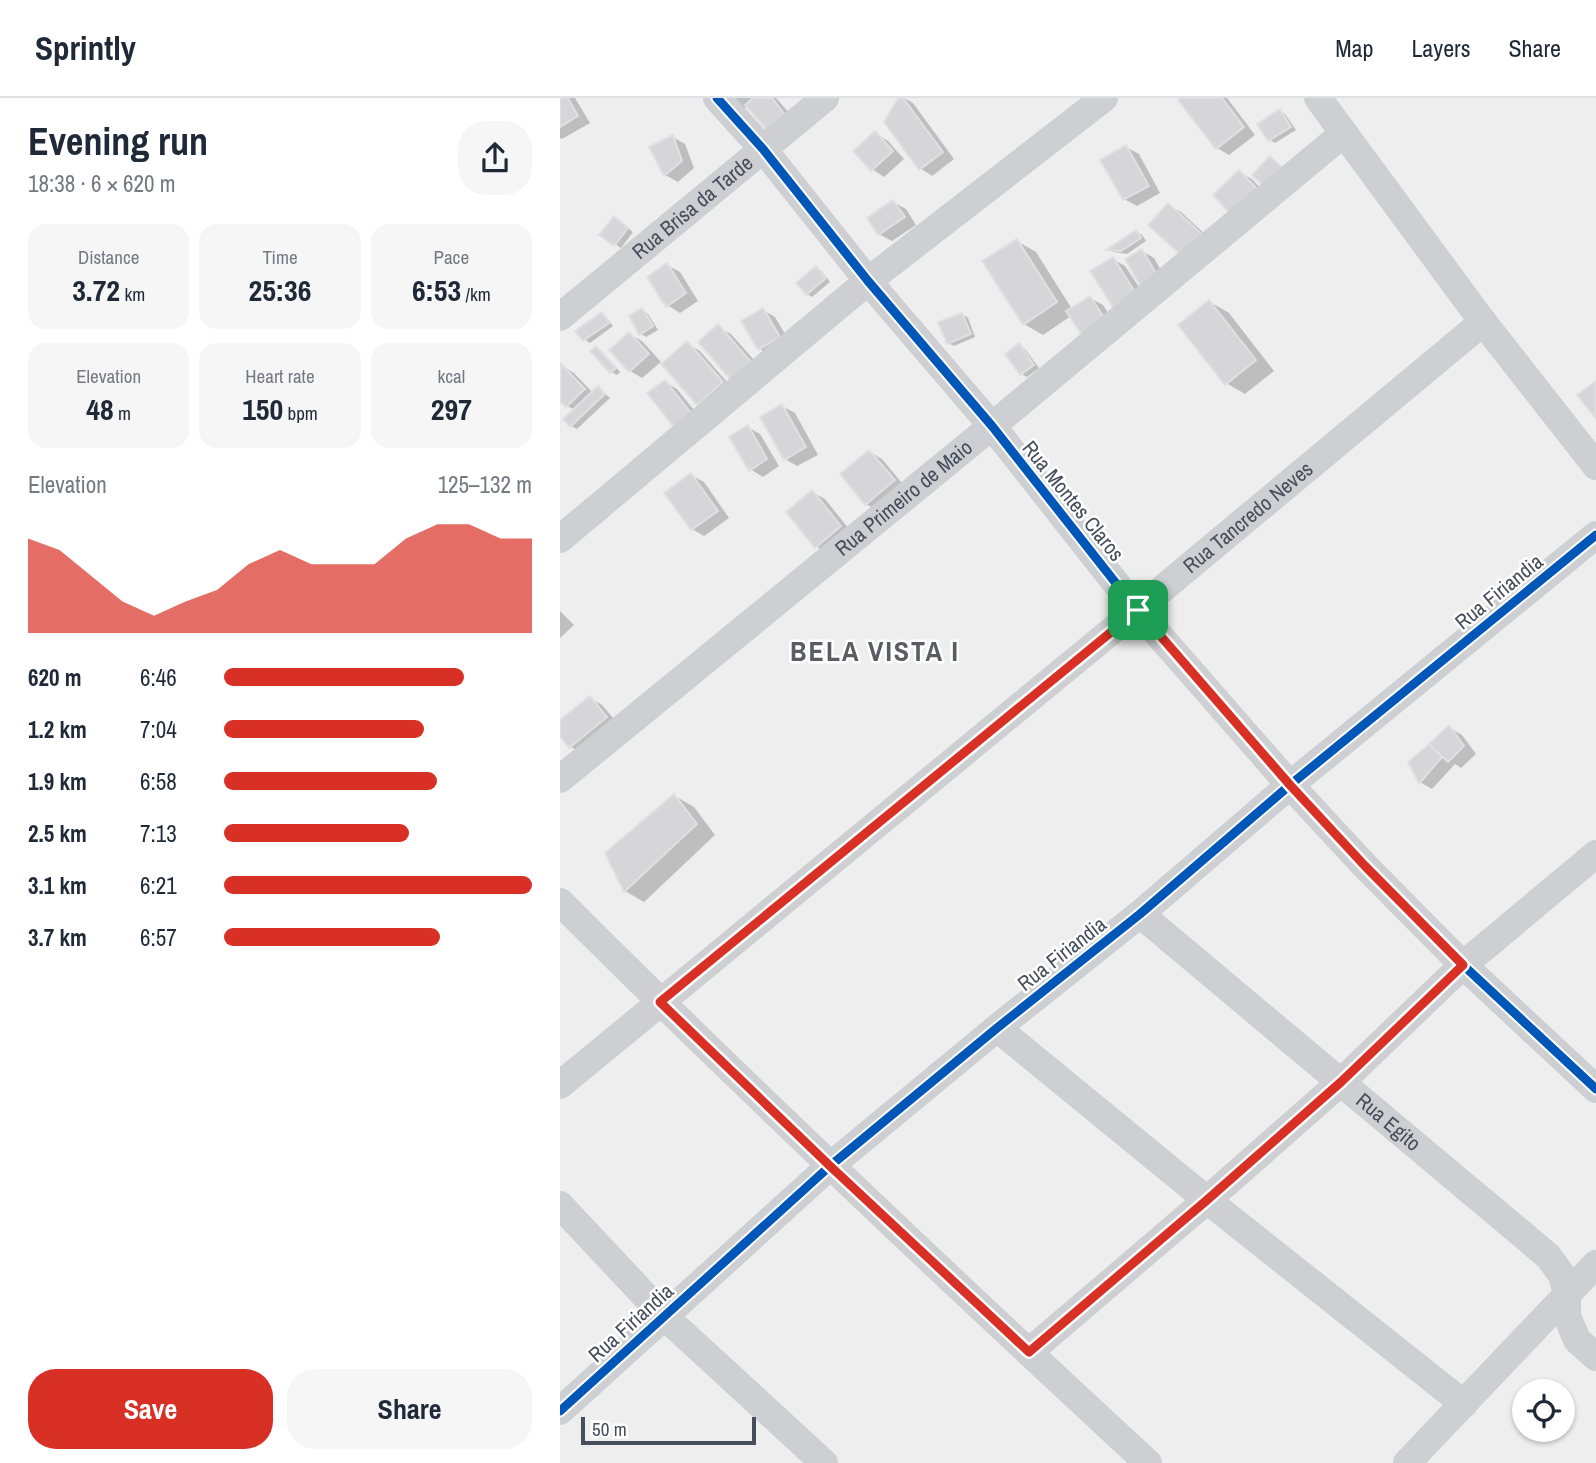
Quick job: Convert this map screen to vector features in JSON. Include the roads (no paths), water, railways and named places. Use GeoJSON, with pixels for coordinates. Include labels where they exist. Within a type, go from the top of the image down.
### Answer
{"type":"FeatureCollection","features":[{"type":"Feature","properties":{"kind":"street","name":"Rua Montes Claros"},"geometry":{"type":"LineString","coordinates":[[717,98],[763,149],[867,281],[992,426],[1138,610],[1290,785],[1463,965],[1596,1090]]}},
{"type":"Feature","properties":{"kind":"street","name":"Rua Brisa da Tarde"},"geometry":{"type":"LineString","coordinates":[[560,317],[825,98]]}},
{"type":"Feature","properties":{"kind":"street"},"geometry":{"type":"LineString","coordinates":[[560,539],[867,281],[1104,98]]}},
{"type":"Feature","properties":{"kind":"street"},"geometry":{"type":"LineString","coordinates":[[1318,98],[1483,322],[1596,466]]}},
{"type":"Feature","properties":{"kind":"street","name":"Rua Primeiro de Maio"},"geometry":{"type":"LineString","coordinates":[[561,776],[992,426],[1344,133]]}},
{"type":"Feature","properties":{"kind":"street","name":"Rua Tancredo Neves"},"geometry":{"type":"LineString","coordinates":[[560,1085],[1138,610],[1483,322]]}},
{"type":"Feature","properties":{"kind":"street","name":"Rua Firiandia"},"geometry":{"type":"LineString","coordinates":[[560,1411],[830,1166],[1140,914],[1290,785],[1596,535]]}},
{"type":"Feature","properties":{"kind":"street"},"geometry":{"type":"LineString","coordinates":[[1029,1352],[1341,1082],[1463,965],[1596,854]]}},
{"type":"Feature","properties":{"kind":"street"},"geometry":{"type":"LineString","coordinates":[[560,902],[830,1166],[1148,1463]]}},
{"type":"Feature","properties":{"kind":"street","name":"Rua Egito"},"geometry":{"type":"LineString","coordinates":[[1140,914],[1548,1256],[1562,1275],[1567,1295],[1567,1317],[1577,1340],[1596,1357]]}},
{"type":"Feature","properties":{"kind":"street"},"geometry":{"type":"LineString","coordinates":[[997,1028],[1207,1200],[1464,1404]]}},
{"type":"Feature","properties":{"kind":"street"},"geometry":{"type":"LineString","coordinates":[[560,1205],[664,1316],[824,1463]]}},
{"type":"Feature","properties":{"kind":"street"},"geometry":{"type":"LineString","coordinates":[[1415,1460],[1596,1264]]}},
{"type":"Feature","properties":{"kind":"district","name":"BELA VISTA I"},"geometry":{"type":"Point","coordinates":[875,651]}}]}
